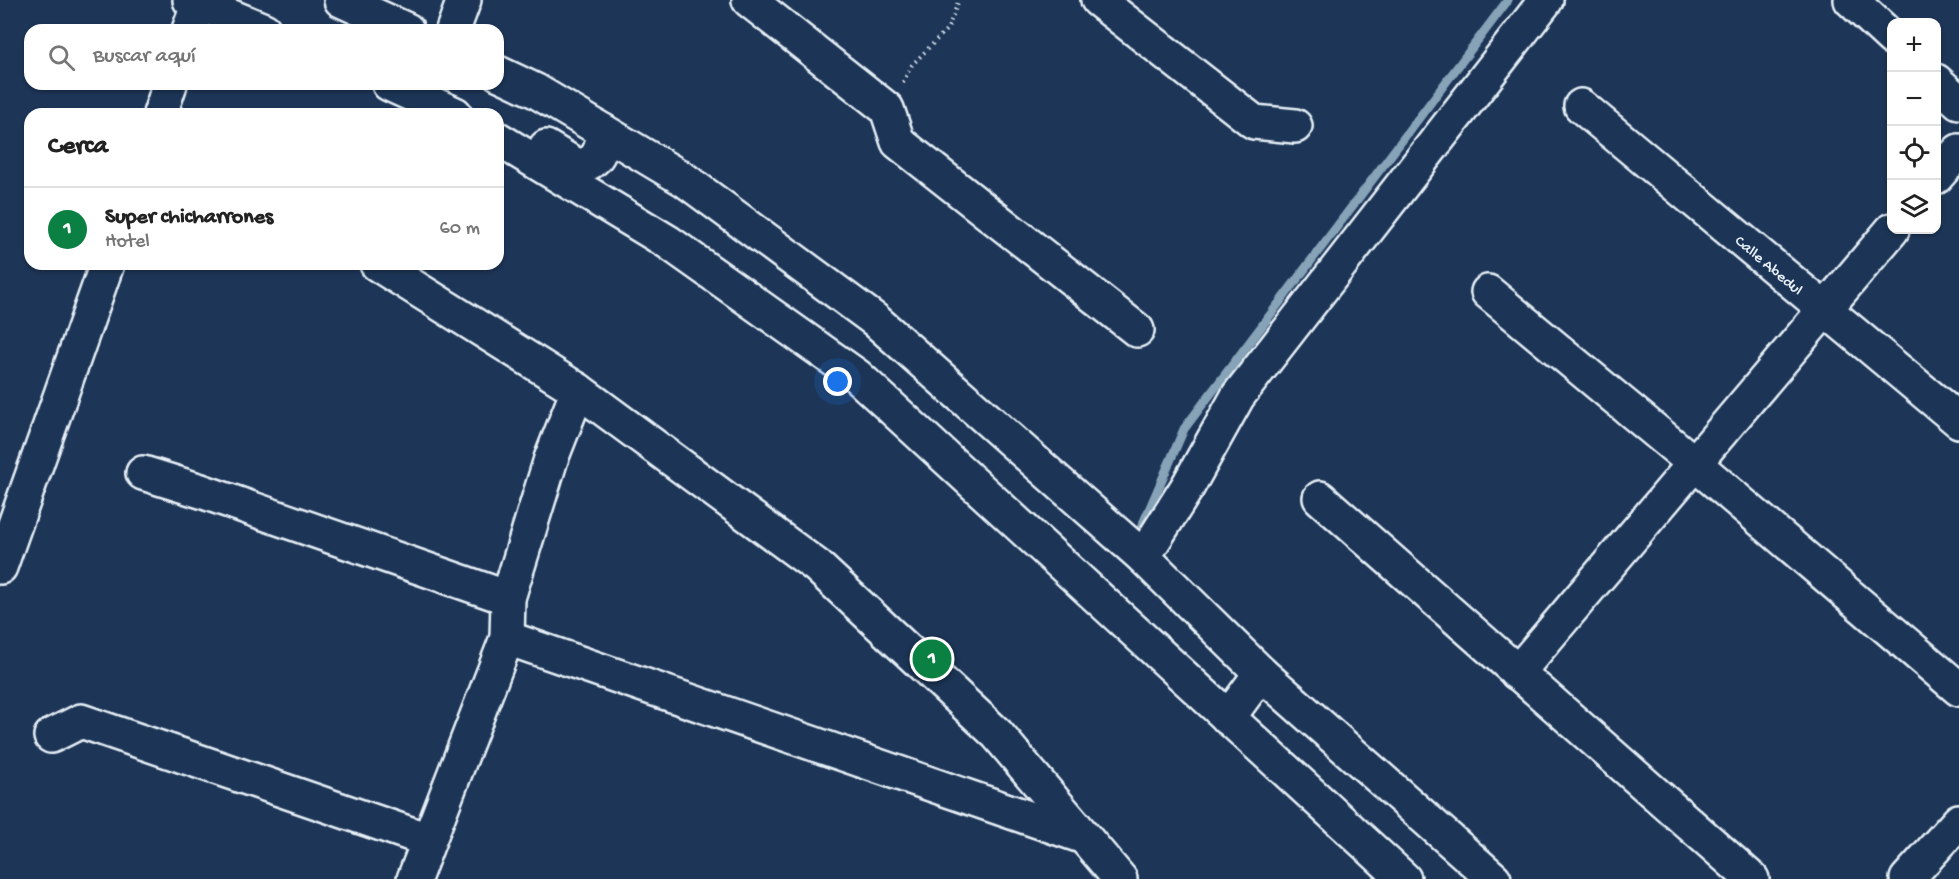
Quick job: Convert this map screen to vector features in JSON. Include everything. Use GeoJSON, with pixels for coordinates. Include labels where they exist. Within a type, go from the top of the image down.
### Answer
{"type":"FeatureCollection","features":[{"type":"Feature","properties":{"kind":"street"},"geometry":{"type":"LineString","coordinates":[[341,0],[402,18]]}},
{"type":"Feature","properties":{"kind":"street"},"geometry":{"type":"LineString","coordinates":[[455,24],[464,0]]}},
{"type":"Feature","properties":{"kind":"street"},"geometry":{"type":"LineString","coordinates":[[749,0],[887,109],[898,142],[1137,330]]}},
{"type":"Feature","properties":{"kind":"street"},"geometry":{"type":"LineString","coordinates":[[1098,0],[1254,122],[1295,126]]}},
{"type":"Feature","properties":{"kind":"street"},"geometry":{"type":"LineString","coordinates":[[1143,558],[1188,486],[1238,396],[1546,0]]}},
{"type":"Feature","properties":{"kind":"street"},"geometry":{"type":"LineString","coordinates":[[1851,0],[1887,33]]}},
{"type":"Feature","properties":{"kind":"street"},"geometry":{"type":"LineString","coordinates":[[193,11],[242,24]]}},
{"type":"Feature","properties":{"kind":"street"},"geometry":{"type":"LineString","coordinates":[[504,76],[536,91],[685,180],[875,320],[1143,558],[1261,673],[1494,879]]}},
{"type":"Feature","properties":{"kind":"street"},"geometry":{"type":"LineString","coordinates":[[1941,86],[1959,102]]}},
{"type":"Feature","properties":{"kind":"street"},"geometry":{"type":"LineString","coordinates":[[162,108],[168,90]]}},
{"type":"Feature","properties":{"kind":"street"},"geometry":{"type":"LineString","coordinates":[[402,90],[442,108]]}},
{"type":"Feature","properties":{"kind":"street","name":"Calle Abedul"},"geometry":{"type":"LineString","coordinates":[[1581,106],[1959,421]]}},
{"type":"Feature","properties":{"kind":"street"},"geometry":{"type":"LineString","coordinates":[[504,140],[541,144],[579,167],[590,164],[598,156],[602,149],[603,131]]}},
{"type":"Feature","properties":{"kind":"street"},"geometry":{"type":"LineString","coordinates":[[504,143],[668,242],[857,376],[1080,578],[1228,718],[1404,879]]}},
{"type":"Feature","properties":{"kind":"street"},"geometry":{"type":"LineString","coordinates":[[1941,171],[1959,151]]}},
{"type":"Feature","properties":{"kind":"street"},"geometry":{"type":"LineString","coordinates":[[1517,673],[1889,234]]}},
{"type":"Feature","properties":{"kind":"street"},"geometry":{"type":"LineString","coordinates":[[0,567],[105,270]]}},
{"type":"Feature","properties":{"kind":"street"},"geometry":{"type":"LineString","coordinates":[[387,270],[578,390],[817,566],[997,734],[1120,879]]}},
{"type":"Feature","properties":{"kind":"street"},"geometry":{"type":"LineString","coordinates":[[1488,292],[1694,463],[1959,689]]}},
{"type":"Feature","properties":{"kind":"street"},"geometry":{"type":"LineString","coordinates":[[416,878],[428,840],[507,638],[508,598],[552,459],[578,390]]}},
{"type":"Feature","properties":{"kind":"street"},"geometry":{"type":"LineString","coordinates":[[143,473],[257,510],[508,598]]}},
{"type":"Feature","properties":{"kind":"street"},"geometry":{"type":"LineString","coordinates":[[1320,498],[1752,879]]}},
{"type":"Feature","properties":{"kind":"street"},"geometry":{"type":"LineString","coordinates":[[507,638],[1084,837]]}},
{"type":"Feature","properties":{"kind":"street"},"geometry":{"type":"LineString","coordinates":[[1228,718],[1261,673]]}},
{"type":"Feature","properties":{"kind":"street"},"geometry":{"type":"LineString","coordinates":[[51,736],[81,721],[428,840]]}},
{"type":"Feature","properties":{"kind":"street"},"geometry":{"type":"LineString","coordinates":[[1907,879],[1959,821]]}},
{"type":"Feature","properties":{"kind":"path"},"geometry":{"type":"LineString","coordinates":[[887,109],[912,65],[948,28],[959,0]]}},
{"type":"Feature","properties":{"kind":"waterway"},"geometry":{"type":"LineString","coordinates":[[1139,533],[1184,429],[1508,0]]}},
{"type":"Feature","properties":{"kind":"place","name":"Super chicharrones"},"geometry":{"type":"Point","coordinates":[932,659]}}]}
